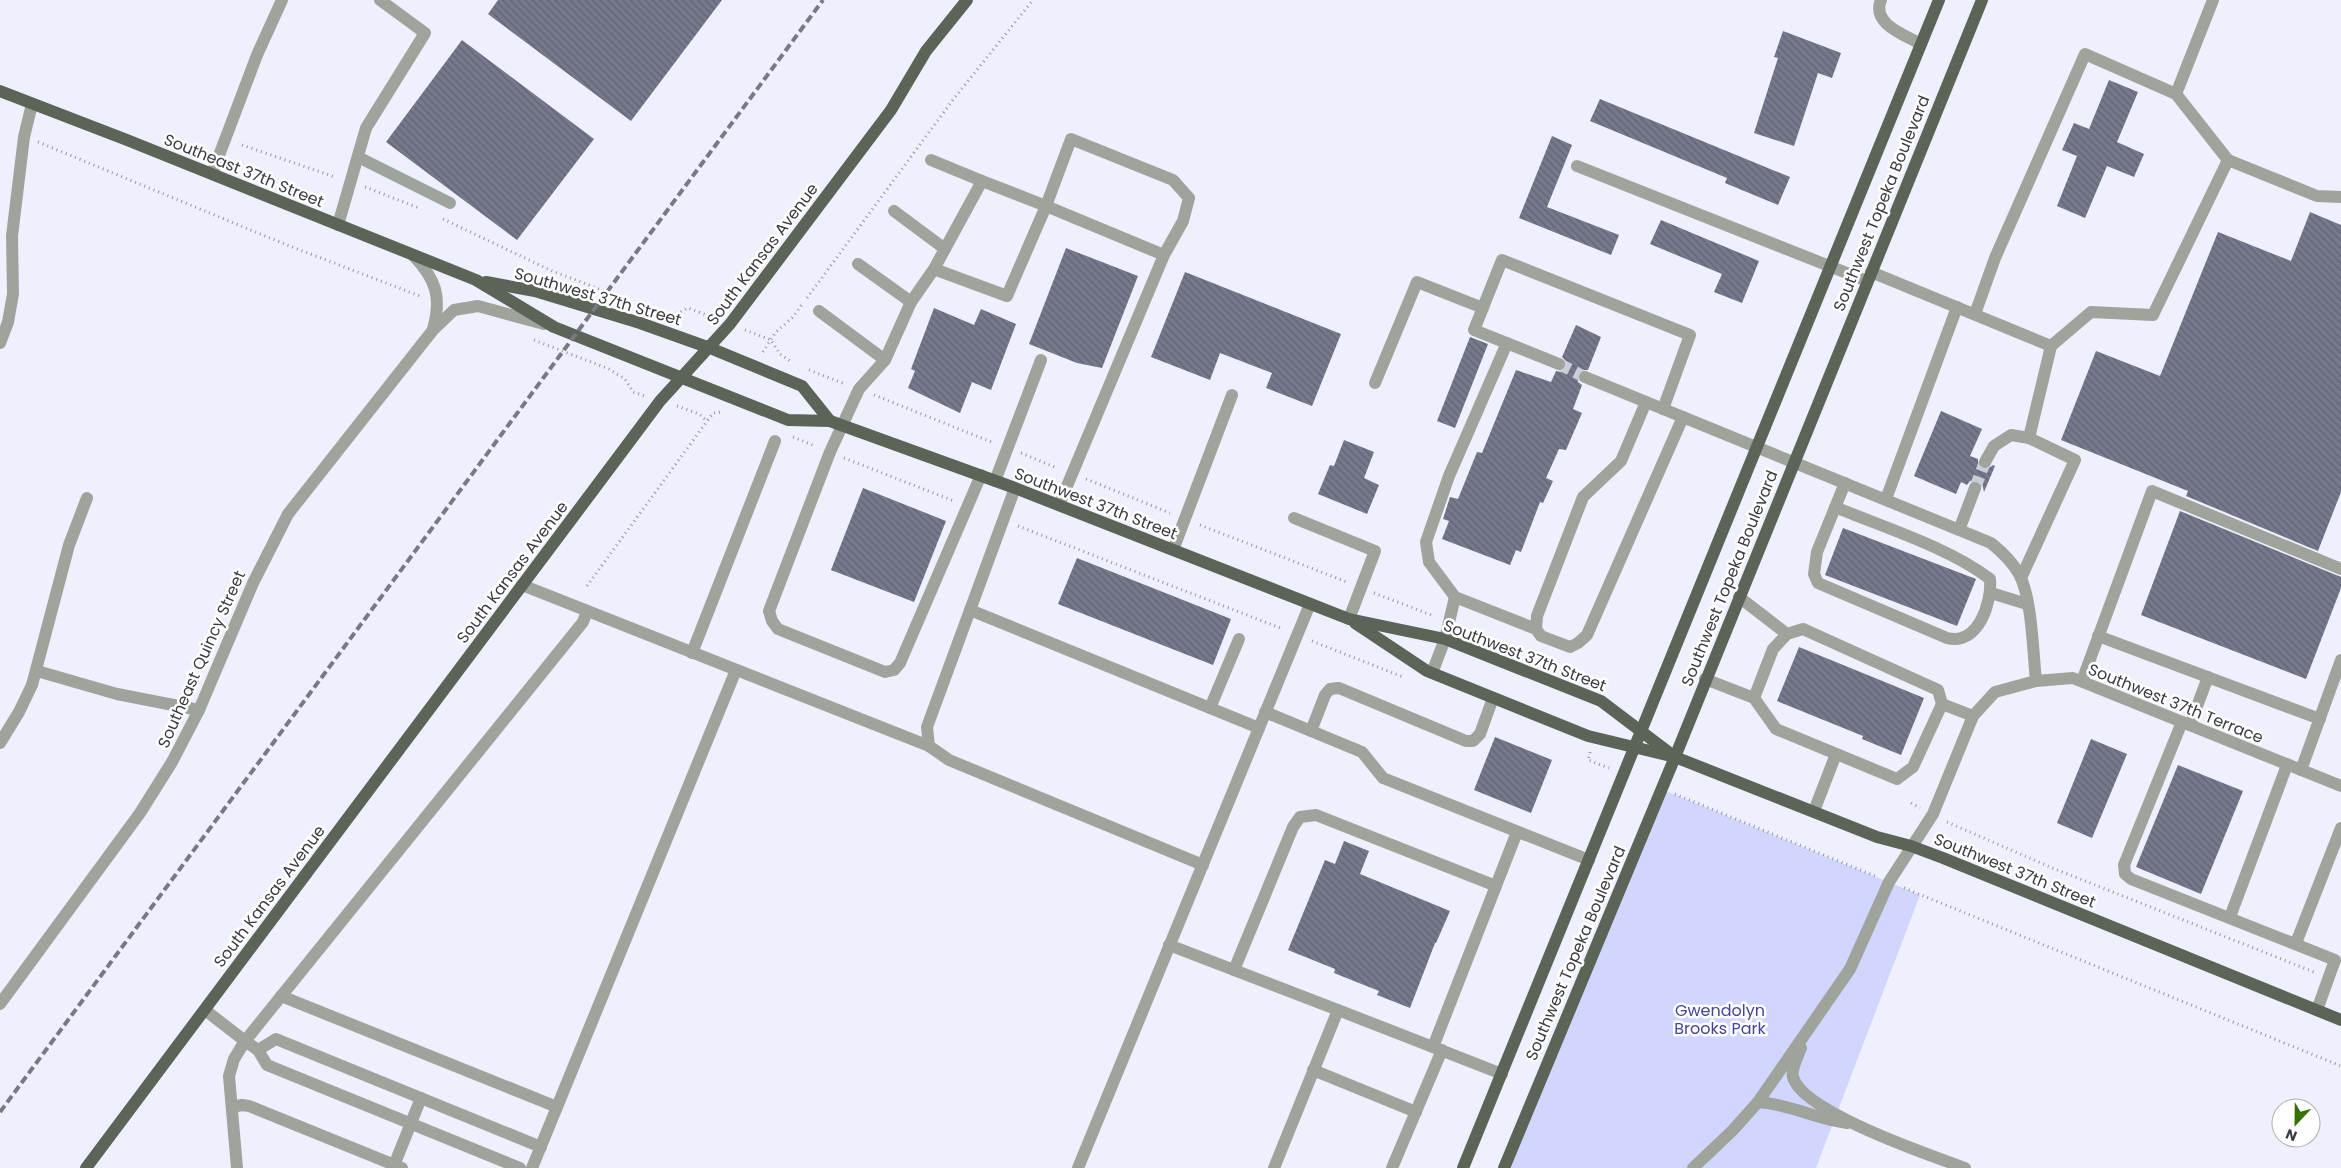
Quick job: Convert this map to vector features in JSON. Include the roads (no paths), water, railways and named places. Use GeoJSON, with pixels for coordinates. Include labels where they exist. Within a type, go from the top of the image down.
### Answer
{"type":"FeatureCollection","features":[{"type":"Feature","properties":{"kind":"main road","name":"South Kansas Avenue"},"geometry":{"type":"LineString","coordinates":[[86,1168],[660,401],[710,348],[885,118],[926,51],[967,0]]}},
{"type":"Feature","properties":{"kind":"main road","name":"Southwest Topeka Boulevard"},"geometry":{"type":"LineString","coordinates":[[1463,1168],[1939,0]]}},
{"type":"Feature","properties":{"kind":"main road","name":"Southwest Topeka Boulevard"},"geometry":{"type":"LineString","coordinates":[[1504,1168],[1706,679],[1982,0]]}},
{"type":"Feature","properties":{"kind":"main road","name":"Southeast 37th Street"},"geometry":{"type":"LineString","coordinates":[[0,91],[476,280]]}},
{"type":"Feature","properties":{"kind":"main road","name":"Southwest 37th Street"},"geometry":{"type":"LineString","coordinates":[[476,280],[535,291],[640,323],[710,348],[802,386],[836,423]]}},
{"type":"Feature","properties":{"kind":"main road","name":"Southwest 37th Street"},"geometry":{"type":"LineString","coordinates":[[476,280],[520,312],[788,420],[836,423],[1015,488],[1349,619],[1445,639],[1602,701],[1674,757]]}},
{"type":"Feature","properties":{"kind":"main road","name":"Southwest 37th Street"},"geometry":{"type":"LineString","coordinates":[[1349,619],[1432,673],[1493,698],[1588,736],[1674,757],[1877,837],[1910,846],[2341,1020]]}},
{"type":"Feature","properties":{"kind":"street"},"geometry":{"type":"LineString","coordinates":[[212,174],[257,55],[282,0]]}},
{"type":"Feature","properties":{"kind":"street"},"geometry":{"type":"LineString","coordinates":[[338,225],[366,128],[425,33],[380,0]]}},
{"type":"Feature","properties":{"kind":"street"},"geometry":{"type":"LineString","coordinates":[[1881,0],[1879,10],[1881,18],[1889,26],[1921,44]]}},
{"type":"Feature","properties":{"kind":"street"},"geometry":{"type":"LineString","coordinates":[[2176,94],[2213,0]]}},
{"type":"Feature","properties":{"kind":"street"},"geometry":{"type":"LineString","coordinates":[[1975,314],[1995,258],[2085,54],[2176,94],[2228,160],[2317,196],[2341,197]]}},
{"type":"Feature","properties":{"kind":"street"},"geometry":{"type":"LineString","coordinates":[[0,343],[8,322],[13,294],[12,236],[24,137],[32,104]]}},
{"type":"Feature","properties":{"kind":"street"},"geometry":{"type":"LineString","coordinates":[[934,269],[1007,296],[1046,206],[1071,139],[1173,180],[1189,198],[1183,220],[1164,255],[1059,506]]}},
{"type":"Feature","properties":{"kind":"street"},"geometry":{"type":"LineString","coordinates":[[358,157],[450,203]]}},
{"type":"Feature","properties":{"kind":"street"},"geometry":{"type":"LineString","coordinates":[[931,160],[1164,255]]}},
{"type":"Feature","properties":{"kind":"street"},"geometry":{"type":"LineString","coordinates":[[2029,438],[2051,346],[2091,312],[2153,315],[2228,160]]}},
{"type":"Feature","properties":{"kind":"street"},"geometry":{"type":"LineString","coordinates":[[1577,166],[1830,266],[1869,276],[1957,307],[2051,346]]}},
{"type":"Feature","properties":{"kind":"street"},"geometry":{"type":"LineString","coordinates":[[980,475],[900,663],[894,670],[885,672],[778,629],[772,621],[769,611],[836,423],[858,389],[885,360],[911,302],[934,269],[982,181]]}},
{"type":"Feature","properties":{"kind":"street"},"geometry":{"type":"LineString","coordinates":[[894,211],[945,249]]}},
{"type":"Feature","properties":{"kind":"street","name":"Southeast Quincy Street"},"geometry":{"type":"LineString","coordinates":[[413,255],[427,269],[432,280],[438,303],[433,330]]}},
{"type":"Feature","properties":{"kind":"street"},"geometry":{"type":"LineString","coordinates":[[1559,364],[1474,330],[1502,260],[1690,335],[1663,409]]}},
{"type":"Feature","properties":{"kind":"street"},"geometry":{"type":"LineString","coordinates":[[858,264],[911,302]]}},
{"type":"Feature","properties":{"kind":"street"},"geometry":{"type":"LineString","coordinates":[[1375,382],[1417,282],[1483,308]]}},
{"type":"Feature","properties":{"kind":"street","name":"Southeast Quincy Street"},"geometry":{"type":"LineString","coordinates":[[0,1004],[140,813],[172,762],[200,710],[253,583],[288,514],[433,330],[454,310],[465,307],[520,312]]}},
{"type":"Feature","properties":{"kind":"street"},"geometry":{"type":"LineString","coordinates":[[1886,499],[1957,307]]}},
{"type":"Feature","properties":{"kind":"street"},"geometry":{"type":"LineString","coordinates":[[819,311],[885,360]]}},
{"type":"Feature","properties":{"kind":"street"},"geometry":{"type":"LineString","coordinates":[[1507,343],[1449,476],[1426,542],[1429,562],[1454,597],[1536,628]]}},
{"type":"Feature","properties":{"kind":"street"},"geometry":{"type":"LineString","coordinates":[[995,481],[1041,360]]}},
{"type":"Feature","properties":{"kind":"street"},"geometry":{"type":"LineString","coordinates":[[1586,377],[1991,543],[2007,557],[2021,578],[2027,604],[2036,680]]}},
{"type":"Feature","properties":{"kind":"street"},"geometry":{"type":"LineString","coordinates":[[1172,550],[1232,395]]}},
{"type":"Feature","properties":{"kind":"street"},"geometry":{"type":"LineString","coordinates":[[1646,402],[1621,461],[1583,497],[1537,616],[1536,628],[1541,636],[1570,646],[1578,644],[1587,635],[1683,417]]}},
{"type":"Feature","properties":{"kind":"street"},"geometry":{"type":"LineString","coordinates":[[1986,462],[1994,446],[2011,435],[2029,438],[2075,460],[2021,578]]}},
{"type":"Feature","properties":{"kind":"street"},"geometry":{"type":"LineString","coordinates":[[692,653],[775,441]]}},
{"type":"Feature","properties":{"kind":"street"},"geometry":{"type":"LineString","coordinates":[[1835,507],[1974,566],[1990,579],[1991,594],[1989,604],[1972,633],[1956,640],[1818,583],[1814,574],[1814,564],[1835,507],[1845,483]]}},
{"type":"Feature","properties":{"kind":"street"},"geometry":{"type":"LineString","coordinates":[[929,746],[927,727],[1015,488]]}},
{"type":"Feature","properties":{"kind":"street"},"geometry":{"type":"LineString","coordinates":[[1959,530],[1974,488]]}},
{"type":"Feature","properties":{"kind":"street"},"geometry":{"type":"LineString","coordinates":[[2082,681],[2152,490],[2341,568]]}},
{"type":"Feature","properties":{"kind":"street"},"geometry":{"type":"LineString","coordinates":[[0,743],[19,712],[37,670],[49,615],[64,562],[87,498]]}},
{"type":"Feature","properties":{"kind":"street"},"geometry":{"type":"LineString","coordinates":[[1294,518],[1376,551],[1349,619]]}},
{"type":"Feature","properties":{"kind":"street"},"geometry":{"type":"LineString","coordinates":[[522,585],[929,746],[949,760],[1202,865]]}},
{"type":"Feature","properties":{"kind":"street"},"geometry":{"type":"LineString","coordinates":[[1991,594],[2027,604]]}},
{"type":"Feature","properties":{"kind":"street"},"geometry":{"type":"LineString","coordinates":[[1432,673],[1445,639],[1454,597]]}},
{"type":"Feature","properties":{"kind":"street"},"geometry":{"type":"LineString","coordinates":[[1739,597],[1787,634]]}},
{"type":"Feature","properties":{"kind":"street"},"geometry":{"type":"LineString","coordinates":[[1078,1168],[1310,604]]}},
{"type":"Feature","properties":{"kind":"street"},"geometry":{"type":"LineString","coordinates":[[970,610],[1259,728]]}},
{"type":"Feature","properties":{"kind":"street"},"geometry":{"type":"LineString","coordinates":[[237,1168],[229,1076],[234,1059],[245,1041],[578,628],[587,611]]}},
{"type":"Feature","properties":{"kind":"street"},"geometry":{"type":"LineString","coordinates":[[1706,679],[1754,698],[1776,729],[1897,779],[1913,767],[1942,704],[1938,690],[1803,629],[1787,634],[1773,649],[1754,698]]}},
{"type":"Feature","properties":{"kind":"street"},"geometry":{"type":"LineString","coordinates":[[2098,636],[2320,718]]}},
{"type":"Feature","properties":{"kind":"street"},"geometry":{"type":"LineString","coordinates":[[1210,708],[1239,639]]}},
{"type":"Feature","properties":{"kind":"street"},"geometry":{"type":"LineString","coordinates":[[2301,770],[2341,660]]}},
{"type":"Feature","properties":{"kind":"street"},"geometry":{"type":"LineString","coordinates":[[37,670],[117,694],[200,710]]}},
{"type":"Feature","properties":{"kind":"street"},"geometry":{"type":"LineString","coordinates":[[532,1168],[736,670]]}},
{"type":"Feature","properties":{"kind":"street"},"geometry":{"type":"LineString","coordinates":[[2208,677],[2124,866],[2125,874],[2131,879],[2230,917],[2338,962],[2317,1010]]}},
{"type":"Feature","properties":{"kind":"street","name":"Southwest 37th Terrace"},"geometry":{"type":"LineString","coordinates":[[1693,1168],[1733,1130],[1758,1102],[1850,969],[1889,882],[1910,846],[1933,814],[1973,716],[1995,692],[2036,680],[2063,678],[2082,681],[2341,786]]}},
{"type":"Feature","properties":{"kind":"street"},"geometry":{"type":"LineString","coordinates":[[1311,731],[1325,695],[1330,689],[1339,688],[1466,741],[1473,741],[1480,734],[1493,698]]}},
{"type":"Feature","properties":{"kind":"street"},"geometry":{"type":"LineString","coordinates":[[1942,704],[1973,716]]}},
{"type":"Feature","properties":{"kind":"street"},"geometry":{"type":"LineString","coordinates":[[1265,712],[1362,752],[1383,778],[1589,860]]}},
{"type":"Feature","properties":{"kind":"street"},"geometry":{"type":"LineString","coordinates":[[1814,811],[1836,754]]}},
{"type":"Feature","properties":{"kind":"street"},"geometry":{"type":"LineString","coordinates":[[2230,917],[2287,765]]}},
{"type":"Feature","properties":{"kind":"street"},"geometry":{"type":"LineString","coordinates":[[1234,970],[1293,827],[1300,817],[1316,815],[1496,886]]}},
{"type":"Feature","properties":{"kind":"street"},"geometry":{"type":"LineString","coordinates":[[2296,944],[2341,828]]}},
{"type":"Feature","properties":{"kind":"street"},"geometry":{"type":"LineString","coordinates":[[1392,1168],[1416,1112],[1517,832]]}},
{"type":"Feature","properties":{"kind":"street"},"geometry":{"type":"LineString","coordinates":[[1169,945],[1502,1074]]}},
{"type":"Feature","properties":{"kind":"street"},"geometry":{"type":"LineString","coordinates":[[282,996],[557,1107]]}},
{"type":"Feature","properties":{"kind":"street"},"geometry":{"type":"LineString","coordinates":[[204,1010],[258,1050],[267,1065],[520,1168]]}},
{"type":"Feature","properties":{"kind":"street"},"geometry":{"type":"LineString","coordinates":[[1274,1168],[1338,1010]]}},
{"type":"Feature","properties":{"kind":"street"},"geometry":{"type":"LineString","coordinates":[[1808,1029],[1792,1075],[1804,1095],[1853,1124],[1965,1168]]}},
{"type":"Feature","properties":{"kind":"street"},"geometry":{"type":"LineString","coordinates":[[258,1050],[276,1039],[541,1147]]}},
{"type":"Feature","properties":{"kind":"street"},"geometry":{"type":"LineString","coordinates":[[1313,1070],[1416,1112]]}},
{"type":"Feature","properties":{"kind":"street"},"geometry":{"type":"LineString","coordinates":[[232,1107],[249,1106],[397,1167],[410,1124],[421,1098]]}},
{"type":"Feature","properties":{"kind":"street"},"geometry":{"type":"LineString","coordinates":[[1758,1102],[1778,1104],[1824,1120],[1853,1124]]}},
{"type":"Feature","properties":{"kind":"tunnel"},"geometry":{"type":"LineString","coordinates":[[1559,364],[1585,377]]}},
{"type":"Feature","properties":{"kind":"tunnel"},"geometry":{"type":"LineString","coordinates":[[1975,488],[1985,462]]}},
{"type":"Feature","properties":{"kind":"railway"},"geometry":{"type":"LineString","coordinates":[[0,1112],[823,0]]}},
{"type":"Feature","properties":{"kind":"park label","name":"Gwendolyn Brooks Park"},"geometry":{"type":"Point","coordinates":[1720,1019]}}]}
